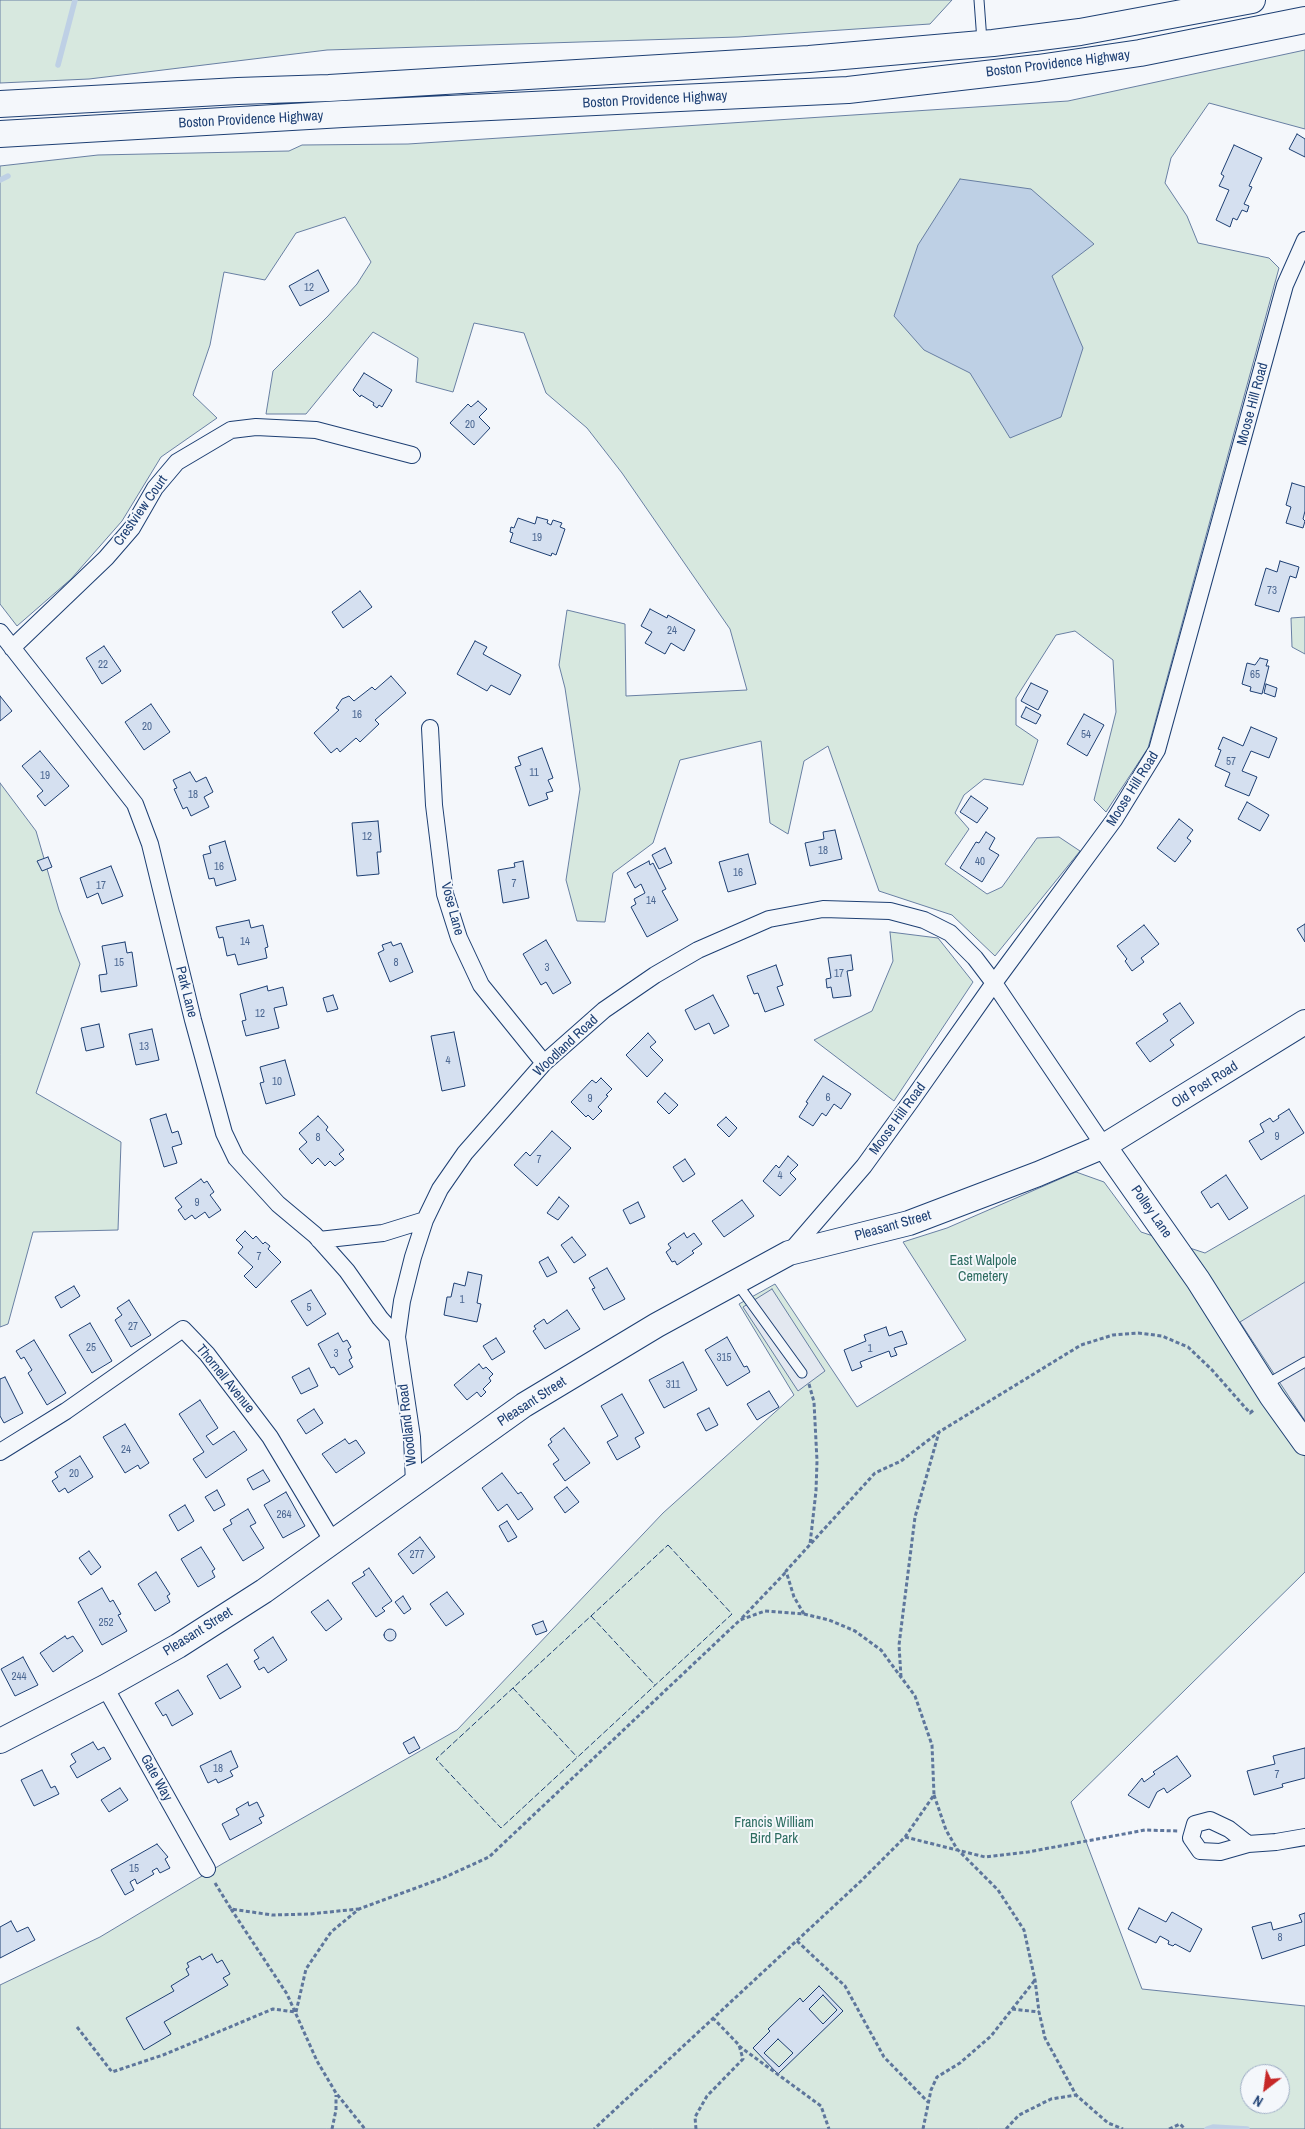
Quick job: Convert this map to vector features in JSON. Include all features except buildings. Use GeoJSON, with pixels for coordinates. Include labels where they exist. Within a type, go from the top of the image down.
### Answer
{"type":"FeatureCollection","features":[{"type":"Feature","properties":{"kind":"main road","name":"Boston Providence Highway"},"geometry":{"type":"LineString","coordinates":[[0,104],[329,88],[742,64],[982,44],[1092,30],[1252,0]]}},
{"type":"Feature","properties":{"kind":"main road","name":"Boston Providence Highway"},"geometry":{"type":"LineString","coordinates":[[0,134],[352,114],[848,90],[1038,68],[1140,53],[1305,20]]}},
{"type":"Feature","properties":{"kind":"street","name":"Moose Hill Road"},"geometry":{"type":"LineString","coordinates":[[789,1253],[864,1166],[994,983],[1114,820],[1158,750],[1284,286],[1305,240]]}},
{"type":"Feature","properties":{"kind":"street","name":"Crestview Court"},"geometry":{"type":"LineString","coordinates":[[12,648],[106,558],[132,528],[155,488],[177,462],[231,430],[256,427],[316,430],[412,455]]}},
{"type":"Feature","properties":{"kind":"street","name":"Park Lane"},"geometry":{"type":"LineString","coordinates":[[0,632],[135,804],[150,844],[193,1020],[224,1133],[236,1158],[278,1204],[319,1240],[347,1271],[380,1318],[396,1337]]}},
{"type":"Feature","properties":{"kind":"street","name":"Vose Lane"},"geometry":{"type":"LineString","coordinates":[[430,728],[434,805],[445,894],[459,938],[481,985],[544,1064]]}},
{"type":"Feature","properties":{"kind":"street","name":"Woodland Road"},"geometry":{"type":"LineString","coordinates":[[414,1484],[412,1437],[396,1337],[402,1301],[425,1220],[440,1189],[465,1153],[544,1064],[604,1010],[655,975],[698,950],[769,919],[823,909],[890,910],[924,920],[950,933],[975,958],[994,983]]}},
{"type":"Feature","properties":{"kind":"street","name":"Polley Lane"},"geometry":{"type":"LineString","coordinates":[[994,983],[1104,1146],[1198,1280],[1268,1391],[1305,1443]]}},
{"type":"Feature","properties":{"kind":"street","name":"Old Post Road"},"geometry":{"type":"LineString","coordinates":[[1104,1146],[1305,1022]]}},
{"type":"Feature","properties":{"kind":"street","name":"Pleasant Street"},"geometry":{"type":"LineString","coordinates":[[0,1741],[105,1687],[212,1625],[333,1542],[524,1405],[657,1325],[789,1253],[909,1223],[1038,1174],[1104,1146]]}},
{"type":"Feature","properties":{"kind":"street"},"geometry":{"type":"LineString","coordinates":[[319,1240],[383,1233],[425,1220]]}},
{"type":"Feature","properties":{"kind":"street","name":"Thornell Avenue"},"geometry":{"type":"LineString","coordinates":[[0,1452],[66,1412],[183,1329],[208,1354],[270,1437],[333,1542]]}},
{"type":"Feature","properties":{"kind":"street","name":"Gate Way"},"geometry":{"type":"LineString","coordinates":[[105,1687],[207,1869]]}},
{"type":"Feature","properties":{"kind":"street"},"geometry":{"type":"LineString","coordinates":[[1248,1844],[1229,1829],[1210,1820],[1195,1824],[1191,1838],[1200,1851],[1220,1852],[1248,1844],[1305,1837]]}},
{"type":"Feature","properties":{"kind":"lane"},"geometry":{"type":"LineString","coordinates":[[979,0],[982,44]]}},
{"type":"Feature","properties":{"kind":"lane"},"geometry":{"type":"LineString","coordinates":[[736,1282],[802,1373]]}},
{"type":"Feature","properties":{"kind":"lane"},"geometry":{"type":"LineString","coordinates":[[1268,1391],[1305,1362]]}},
{"type":"Feature","properties":{"kind":"path"},"geometry":{"type":"LineString","coordinates":[[231,1909],[272,1915],[310,1914],[359,1909],[443,1878],[489,1857],[740,1620],[874,1474],[901,1461],[939,1432],[1080,1345],[1113,1335],[1138,1333],[1162,1336],[1188,1347],[1212,1370],[1250,1413],[1268,1391]]}},
{"type":"Feature","properties":{"kind":"path"},"geometry":{"type":"LineString","coordinates":[[802,1373],[811,1386],[815,1424],[816,1491],[810,1544]]}},
{"type":"Feature","properties":{"kind":"path"},"geometry":{"type":"LineString","coordinates":[[901,1678],[899,1645],[915,1517],[939,1432]]}},
{"type":"Feature","properties":{"kind":"path"},"geometry":{"type":"LineString","coordinates":[[786,1572],[794,1597],[804,1614]]}},
{"type":"Feature","properties":{"kind":"path"},"geometry":{"type":"LineString","coordinates":[[740,1620],[765,1611],[804,1614],[829,1620],[854,1632],[881,1650],[914,1696],[932,1745],[934,1795],[946,1830],[957,1849],[998,1890],[1024,1930],[1045,2038],[1076,2095],[1108,2123],[1123,2129]]}},
{"type":"Feature","properties":{"kind":"path"},"geometry":{"type":"LineString","coordinates":[[594,2129],[906,1838],[934,1795]]}},
{"type":"Feature","properties":{"kind":"path"},"geometry":{"type":"LineString","coordinates":[[906,1838],[985,1857],[1028,1852],[1145,1830],[1171,1830],[1192,1834]]}},
{"type":"Feature","properties":{"kind":"path"},"geometry":{"type":"LineString","coordinates":[[207,1869],[287,1994],[317,2061],[336,2094],[365,2129]]}},
{"type":"Feature","properties":{"kind":"path"},"geometry":{"type":"LineString","coordinates":[[296,2012],[306,1969],[330,1932],[359,1909]]}},
{"type":"Feature","properties":{"kind":"path"},"geometry":{"type":"LineString","coordinates":[[797,1941],[846,1986],[884,2057],[928,2102]]}},
{"type":"Feature","properties":{"kind":"path"},"geometry":{"type":"LineString","coordinates":[[923,2129],[931,2090],[937,2077],[960,2063],[991,2036],[1035,1980]]}},
{"type":"Feature","properties":{"kind":"path"},"geometry":{"type":"LineString","coordinates":[[77,2027],[112,2072],[163,2056],[273,2009],[296,2012]]}},
{"type":"Feature","properties":{"kind":"path"},"geometry":{"type":"LineString","coordinates":[[1011,2009],[1039,2012]]}},
{"type":"Feature","properties":{"kind":"path"},"geometry":{"type":"LineString","coordinates":[[714,2019],[739,2045],[822,2106],[829,2129]]}},
{"type":"Feature","properties":{"kind":"path"},"geometry":{"type":"LineString","coordinates":[[696,2129],[695,2117],[707,2096],[743,2059],[739,2045]]}},
{"type":"Feature","properties":{"kind":"path"},"geometry":{"type":"LineString","coordinates":[[332,2129],[336,2110],[336,2094]]}},
{"type":"Feature","properties":{"kind":"path"},"geometry":{"type":"LineString","coordinates":[[1006,2129],[1019,2116],[1051,2099],[1076,2095]]}},
{"type":"Feature","properties":{"kind":"path"},"geometry":{"type":"LineString","coordinates":[[1107,2129],[1108,2123]]}},
{"type":"Feature","properties":{"kind":"path"},"geometry":{"type":"LineString","coordinates":[[1170,2129],[1180,2124],[1185,2129]]}},
{"type":"Feature","properties":{"kind":"green space"},"geometry":{"type":"Polygon","coordinates":[[[0,0],[952,0],[930,24],[738,37],[327,50],[89,79],[0,83],[0,0]]]}},
{"type":"Feature","properties":{"kind":"green space"},"geometry":{"type":"Polygon","coordinates":[[[1305,50],[1305,129],[1209,103],[1171,158],[1165,183],[1187,216],[1198,243],[1269,258],[1279,268],[1148,748],[1106,812],[1094,800],[1116,712],[1113,660],[1075,631],[1056,635],[1016,698],[1016,725],[1038,740],[1023,785],[984,779],[964,795],[955,813],[969,829],[945,864],[987,894],[1002,887],[1037,838],[1059,837],[1080,851],[995,956],[952,915],[879,891],[828,746],[804,761],[788,834],[770,823],[761,741],[680,760],[653,843],[613,873],[605,922],[577,921],[566,880],[580,789],[565,688],[559,665],[567,610],[625,624],[626,696],[747,690],[730,629],[622,473],[587,428],[546,393],[524,333],[474,323],[453,392],[416,382],[418,358],[373,332],[306,414],[266,414],[273,371],[357,284],[371,262],[345,217],[296,233],[265,280],[224,272],[210,345],[193,395],[217,418],[161,457],[122,521],[71,579],[17,626],[0,604],[0,166],[98,155],[289,151],[302,145],[408,144],[1068,101],[1305,50]]]}},
{"type":"Feature","properties":{"kind":"green space"},"geometry":{"type":"Polygon","coordinates":[[[1305,617],[1305,654],[1292,647],[1291,618],[1305,617]]]}},
{"type":"Feature","properties":{"kind":"green space"},"geometry":{"type":"Polygon","coordinates":[[[0,783],[36,831],[59,910],[80,964],[36,1093],[121,1142],[118,1230],[33,1232],[8,1324],[0,1327],[0,783]]]}},
{"type":"Feature","properties":{"kind":"green space"},"geometry":{"type":"Polygon","coordinates":[[[890,932],[938,938],[973,982],[894,1101],[814,1040],[872,1011],[893,961],[890,932]]]}},
{"type":"Feature","properties":{"kind":"green space","name":"Francis William Bird Park"},"geometry":{"type":"Polygon","coordinates":[[[1076,1172],[1104,1182],[1141,1232],[1205,1253],[1305,1195],[1305,1572],[1071,1802],[1142,1989],[1305,2006],[1305,2129],[0,2129],[0,1985],[100,1937],[222,1864],[457,1730],[663,1513],[794,1395],[739,1304],[775,1284],[857,1407],[966,1340],[903,1242],[947,1228],[1076,1172]]]}},
{"type":"Feature","properties":{"kind":"shaded area"},"geometry":{"type":"Polygon","coordinates":[[[1305,1282],[1305,1421],[1240,1322],[1305,1282]]]}},
{"type":"Feature","properties":{"kind":"shaded area"},"geometry":{"type":"Polygon","coordinates":[[[772,1289],[825,1371],[798,1391],[743,1307],[772,1289]]]}},
{"type":"Feature","properties":{"kind":"water"},"geometry":{"type":"Polygon","coordinates":[[[960,179],[1031,189],[1094,244],[1052,276],[1083,348],[1061,417],[1010,438],[970,373],[924,350],[894,316],[918,245],[960,179]]]}},
{"type":"Feature","properties":{"kind":"waterway"},"geometry":{"type":"LineString","coordinates":[[58,65],[75,0]]}},
{"type":"Feature","properties":{"kind":"waterway"},"geometry":{"type":"LineString","coordinates":[[0,180],[8,176]]}},
{"type":"Feature","properties":{"kind":"waterway"},"geometry":{"type":"LineString","coordinates":[[1207,2129],[1213,2127],[1247,2129]]}},
{"type":"Feature","properties":{"kind":"fence"},"geometry":{"type":"LineString","coordinates":[[668,1545],[732,1614],[501,1828],[436,1759],[668,1545]]}},
{"type":"Feature","properties":{"kind":"fence"},"geometry":{"type":"LineString","coordinates":[[591,1616],[655,1685]]}},
{"type":"Feature","properties":{"kind":"fence"},"geometry":{"type":"LineString","coordinates":[[513,1688],[577,1757]]}},
{"type":"Feature","properties":{"kind":"park label","name":"East Walpole Cemetery"},"geometry":{"type":"Point","coordinates":[983,1269]}}]}
